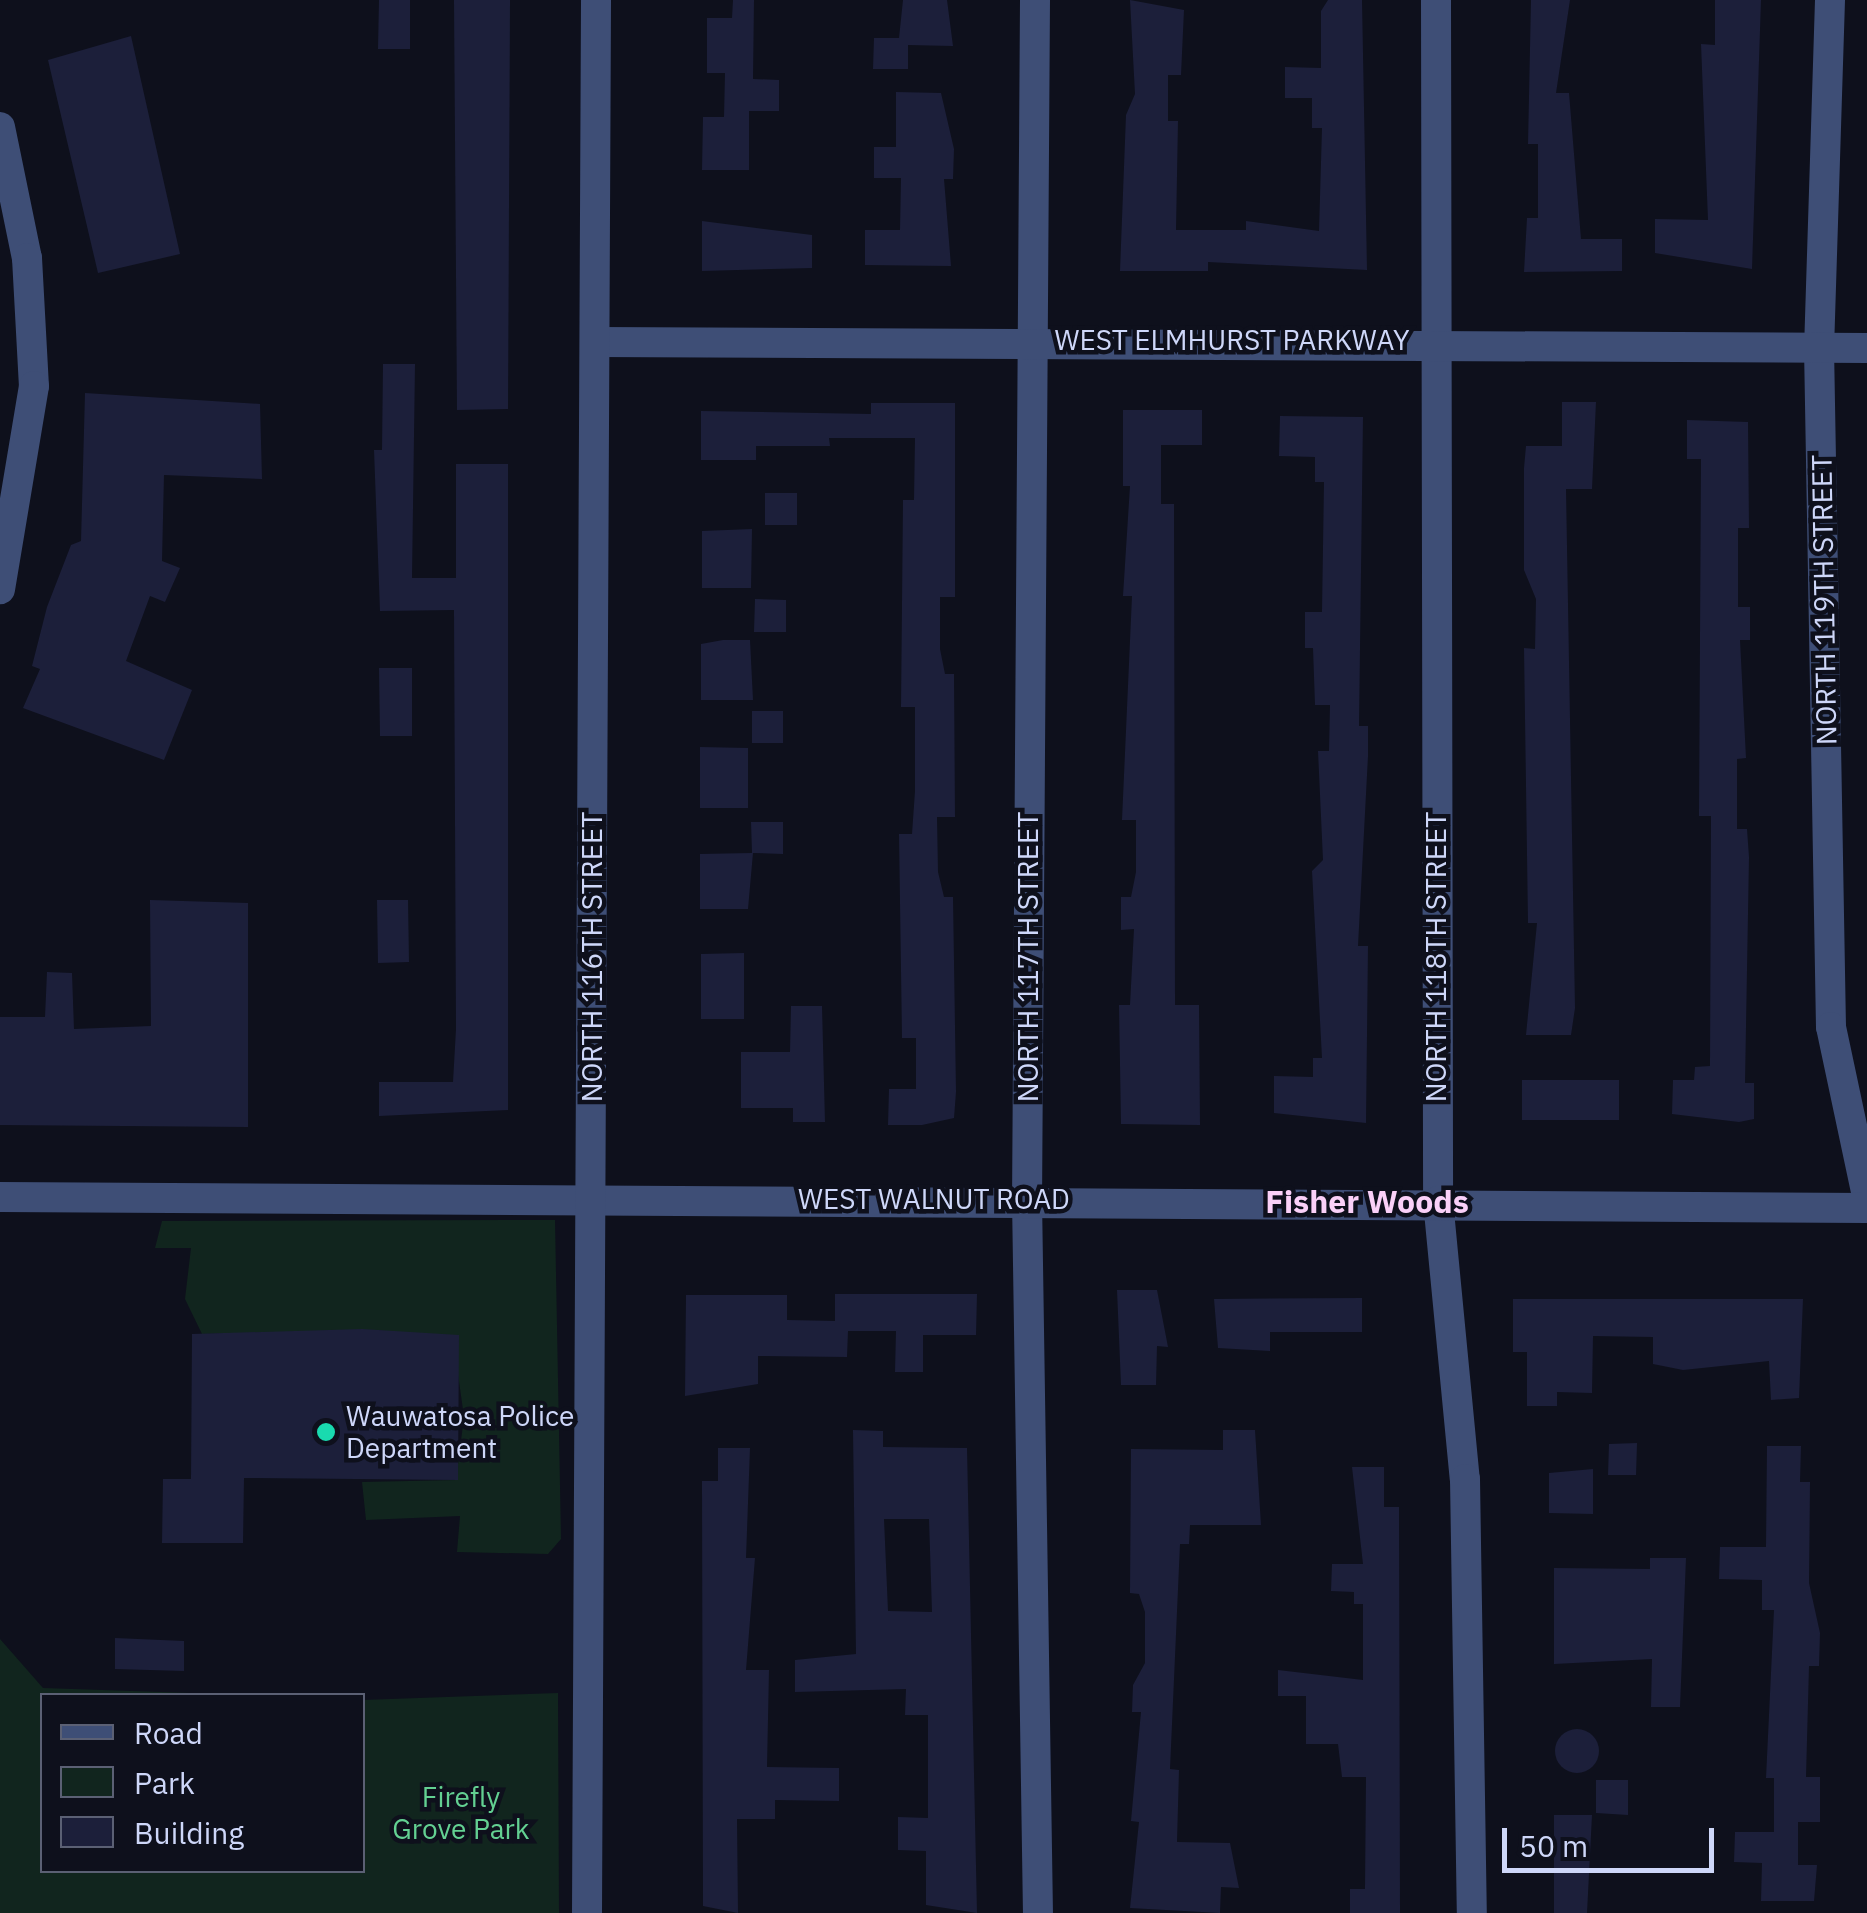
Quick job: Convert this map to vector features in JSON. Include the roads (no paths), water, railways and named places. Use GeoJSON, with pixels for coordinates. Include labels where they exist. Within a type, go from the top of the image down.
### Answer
{"type":"FeatureCollection","features":[{"type":"Feature","properties":{"kind":"street","name":"NORTH 116TH STREET"},"geometry":{"type":"LineString","coordinates":[[587,1913],[596,0]]}},
{"type":"Feature","properties":{"kind":"street","name":"NORTH 117TH STREET"},"geometry":{"type":"LineString","coordinates":[[1035,0],[1027,1199],[1038,1913]]}},
{"type":"Feature","properties":{"kind":"street","name":"NORTH 118TH STREET"},"geometry":{"type":"LineString","coordinates":[[1436,0],[1438,1201],[1466,1479],[1472,1913]]}},
{"type":"Feature","properties":{"kind":"street","name":"NORTH 119TH STREET"},"geometry":{"type":"LineString","coordinates":[[1830,0],[1819,347],[1831,1027],[1867,1196]]}},
{"type":"Feature","properties":{"kind":"street"},"geometry":{"type":"LineString","coordinates":[[0,127],[27,258],[34,386],[0,590]]}},
{"type":"Feature","properties":{"kind":"street","name":"WEST ELMHURST PARKWAY"},"geometry":{"type":"LineString","coordinates":[[596,342],[1434,340],[1867,348]]}},
{"type":"Feature","properties":{"kind":"street","name":"WEST WALNUT ROAD"},"geometry":{"type":"LineString","coordinates":[[0,1196],[1438,1201],[1867,1208]]}},
{"type":"Feature","properties":{"kind":"place","name":"Wauwatosa Police Department"},"geometry":{"type":"Point","coordinates":[326,1432]}},
{"type":"Feature","properties":{"kind":"district","name":"Fisher Woods"},"geometry":{"type":"Point","coordinates":[1367,1201]}},
{"type":"Feature","properties":{"kind":"park label","name":"Firefly Grove Park"},"geometry":{"type":"Point","coordinates":[461,1813]}}]}
